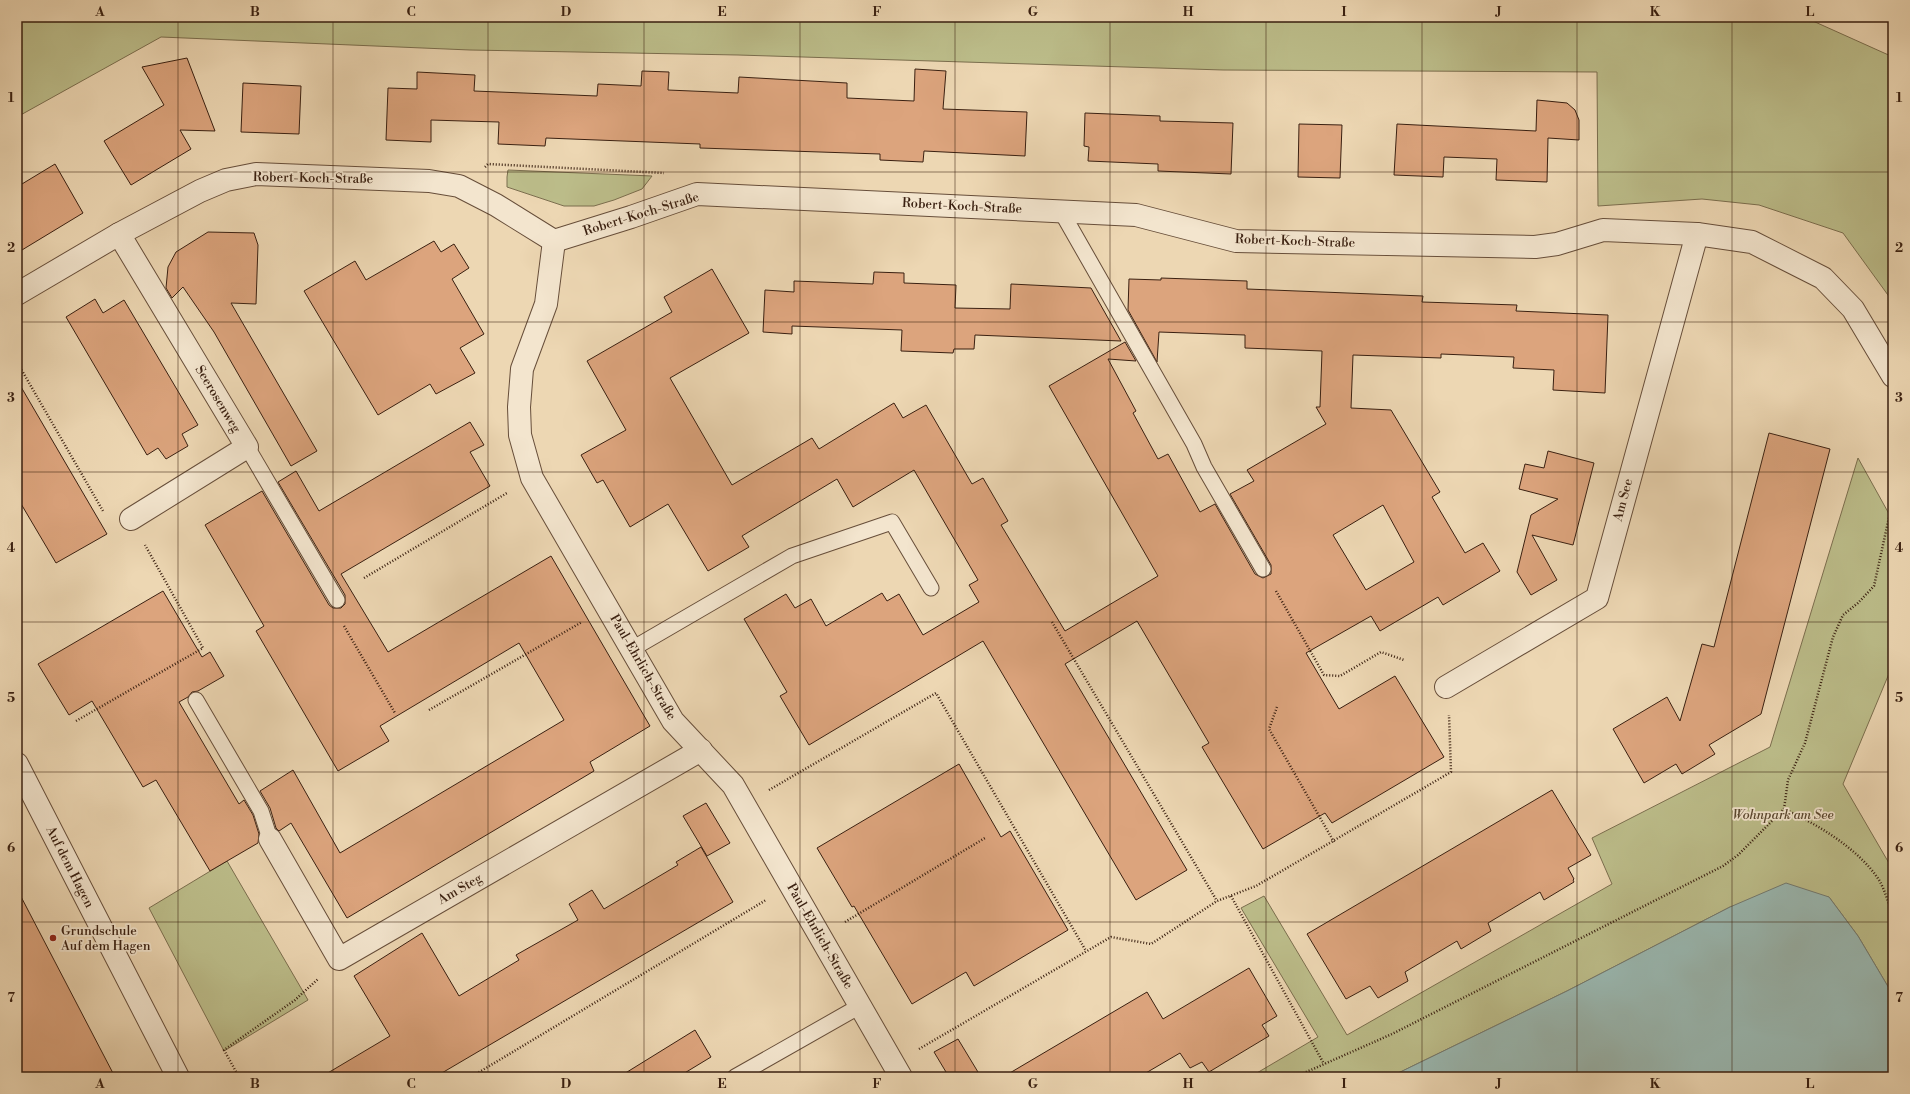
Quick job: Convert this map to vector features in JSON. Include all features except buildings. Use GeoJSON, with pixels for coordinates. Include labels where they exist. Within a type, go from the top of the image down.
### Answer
{"type":"FeatureCollection","features":[{"type":"Feature","properties":{"kind":"street","name":"Robert-Koch-Straße"},"geometry":{"type":"LineString","coordinates":[[17,294],[119,234],[200,191],[226,180],[256,174],[429,181],[459,186],[496,205],[554,241],[631,217],[697,194],[1136,215],[1236,240],[1535,247],[1557,244],[1603,230],[1697,234],[1752,242],[1823,278],[1853,309],[1893,376]]}},
{"type":"Feature","properties":{"kind":"street","name":"Seerosenweg"},"geometry":{"type":"LineString","coordinates":[[119,234],[247,447],[130,519]]}},
{"type":"Feature","properties":{"kind":"street","name":"Am See"},"geometry":{"type":"LineString","coordinates":[[1446,686],[1597,598],[1697,234]]}},
{"type":"Feature","properties":{"kind":"street","name":"Paul-Ehrlich-Straße"},"geometry":{"type":"LineString","coordinates":[[554,241],[546,304],[533,336],[522,370],[518,407],[520,435],[532,478],[673,720],[733,785],[897,1071]]}},
{"type":"Feature","properties":{"kind":"street","name":"Am Steg"},"geometry":{"type":"LineString","coordinates":[[339,959],[701,750]]}},
{"type":"Feature","properties":{"kind":"street","name":"Auf dem Hagen"},"geometry":{"type":"LineString","coordinates":[[17,764],[178,1077]]}},
{"type":"Feature","properties":{"kind":"street"},"geometry":{"type":"LineString","coordinates":[[270,839],[339,959]]}},
{"type":"Feature","properties":{"kind":"lane"},"geometry":{"type":"LineString","coordinates":[[1061,211],[1194,444],[1204,467],[1263,569]]}},
{"type":"Feature","properties":{"kind":"lane"},"geometry":{"type":"LineString","coordinates":[[247,447],[337,600]]}},
{"type":"Feature","properties":{"kind":"lane"},"geometry":{"type":"LineString","coordinates":[[632,649],[792,556],[892,522],[930,588]]}},
{"type":"Feature","properties":{"kind":"lane"},"geometry":{"type":"LineString","coordinates":[[196,700],[260,811],[270,839]]}},
{"type":"Feature","properties":{"kind":"lane"},"geometry":{"type":"LineString","coordinates":[[735,1077],[860,1006]]}},
{"type":"Feature","properties":{"kind":"path"},"geometry":{"type":"LineString","coordinates":[[459,186],[488,164],[662,172],[697,194]]}},
{"type":"Feature","properties":{"kind":"path"},"geometry":{"type":"LineString","coordinates":[[17,362],[103,512],[130,519],[203,648],[76,721]]}},
{"type":"Feature","properties":{"kind":"path"},"geometry":{"type":"LineString","coordinates":[[364,578],[532,478]]}},
{"type":"Feature","properties":{"kind":"path"},"geometry":{"type":"LineString","coordinates":[[1295,1077],[1392,1034],[1723,866],[1738,855],[1784,809],[1788,780],[1805,743],[1833,637],[1843,615],[1858,603],[1874,586],[1893,499]]}},
{"type":"Feature","properties":{"kind":"path"},"geometry":{"type":"LineString","coordinates":[[1263,569],[1324,675],[1340,676],[1381,652],[1404,660]]}},
{"type":"Feature","properties":{"kind":"path"},"geometry":{"type":"LineString","coordinates":[[337,600],[332,605],[395,713]]}},
{"type":"Feature","properties":{"kind":"path"},"geometry":{"type":"LineString","coordinates":[[429,710],[608,607]]}},
{"type":"Feature","properties":{"kind":"path"},"geometry":{"type":"LineString","coordinates":[[1052,622],[1217,901]]}},
{"type":"Feature","properties":{"kind":"path"},"geometry":{"type":"LineString","coordinates":[[897,1071],[1086,951],[1111,937],[1151,944],[1217,901],[1256,886],[1334,842],[1451,772],[1451,730],[1446,686]]}},
{"type":"Feature","properties":{"kind":"path"},"geometry":{"type":"LineString","coordinates":[[744,805],[936,693],[1086,951]]}},
{"type":"Feature","properties":{"kind":"path"},"geometry":{"type":"LineString","coordinates":[[1277,707],[1269,729],[1334,842]]}},
{"type":"Feature","properties":{"kind":"path"},"geometry":{"type":"LineString","coordinates":[[1784,809],[1807,819],[1861,857],[1879,880],[1893,914]]}},
{"type":"Feature","properties":{"kind":"path"},"geometry":{"type":"LineString","coordinates":[[820,936],[985,838]]}},
{"type":"Feature","properties":{"kind":"path"},"geometry":{"type":"LineString","coordinates":[[471,1077],[791,886]]}},
{"type":"Feature","properties":{"kind":"path"},"geometry":{"type":"LineString","coordinates":[[1231,896],[1324,1064]]}},
{"type":"Feature","properties":{"kind":"path"},"geometry":{"type":"LineString","coordinates":[[239,1077],[224,1050],[295,1000],[339,959]]}},
{"type":"Feature","properties":{"kind":"green space"},"geometry":{"type":"Polygon","coordinates":[[[17,17],[1804,17],[1893,57],[1893,302],[1843,233],[1759,205],[1702,199],[1598,206],[1597,72],[1223,70],[738,55],[470,50],[161,37],[17,117],[17,17]]]}},
{"type":"Feature","properties":{"kind":"green space"},"geometry":{"type":"Polygon","coordinates":[[[508,170],[652,176],[642,189],[614,200],[594,206],[564,206],[507,187],[508,170]]]}},
{"type":"Feature","properties":{"kind":"green space","name":"Wohnpark am See"},"geometry":{"type":"Polygon","coordinates":[[[1858,458],[1893,521],[1893,664],[1843,784],[1893,870],[1893,995],[1858,936],[1829,897],[1730,907],[1567,991],[1390,1077],[1250,1077],[1318,1037],[1241,908],[1264,896],[1347,1035],[1612,884],[1592,838],[1770,747],[1858,458]]]}},
{"type":"Feature","properties":{"kind":"green space"},"geometry":{"type":"Polygon","coordinates":[[[227,861],[308,1000],[224,1051],[149,908],[227,861]]]}},
{"type":"Feature","properties":{"kind":"water"},"geometry":{"type":"Polygon","coordinates":[[[1786,883],[1829,897],[1858,936],[1893,995],[1893,1077],[1390,1077],[1567,991],[1730,907],[1786,883]]]}},
{"type":"Feature","properties":{"kind":"place","name":"Grundschule Auf dem Hagen"},"geometry":{"type":"Point","coordinates":[53,938]}}]}
